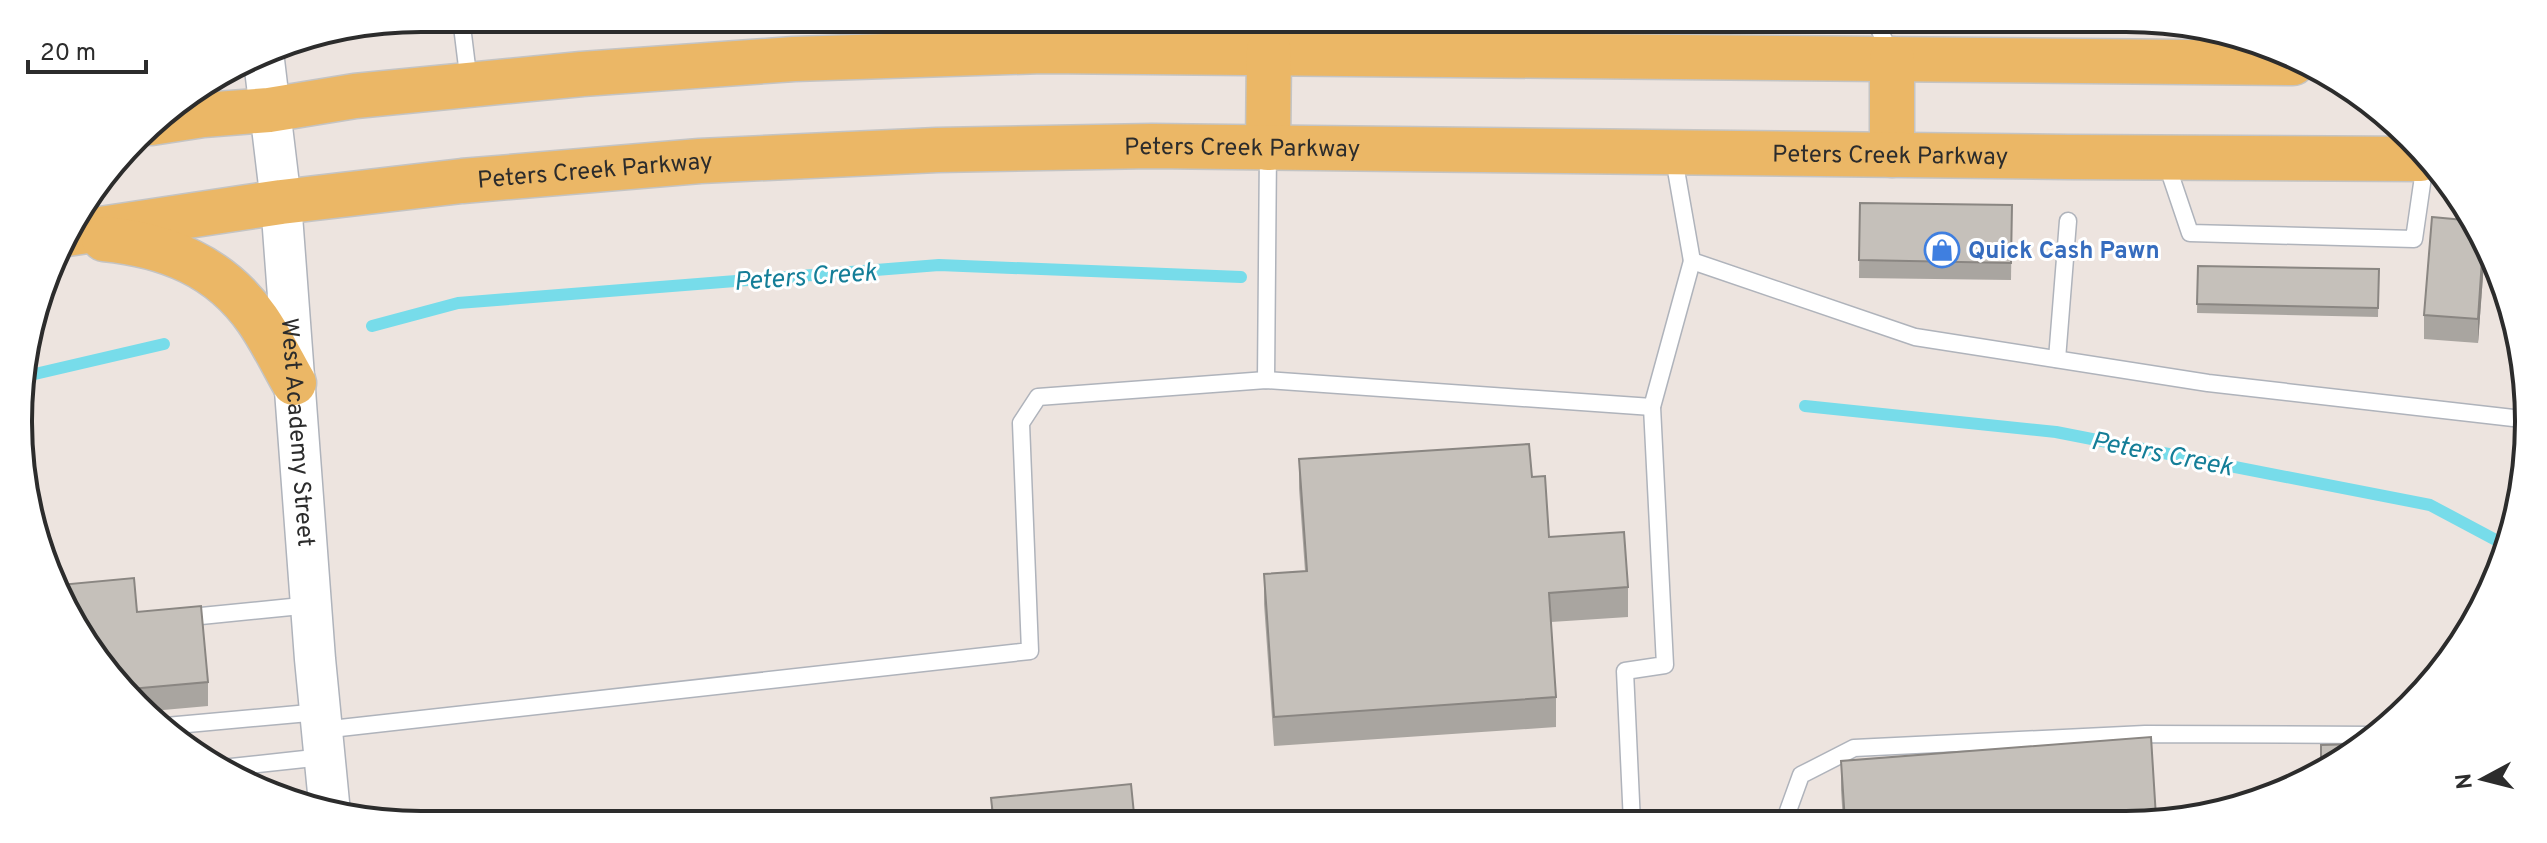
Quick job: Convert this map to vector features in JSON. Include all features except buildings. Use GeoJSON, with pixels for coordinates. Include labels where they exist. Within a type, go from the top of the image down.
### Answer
{"type":"FeatureCollection","features":[{"type":"Feature","properties":{"kind":"main road"},"geometry":{"type":"LineString","coordinates":[[176,119],[469,83],[693,65],[933,36],[1059,50],[2277,63]]}},
{"type":"Feature","properties":{"kind":"main road"},"geometry":{"type":"LineString","coordinates":[[1268,148],[1269,51]]}},
{"type":"Feature","properties":{"kind":"main road"},"geometry":{"type":"LineString","coordinates":[[1892,59],[1892,155]]}},
{"type":"Feature","properties":{"kind":"main road","name":"Peters Creek Parkway"},"geometry":{"type":"LineString","coordinates":[[81,232],[281,202],[462,181],[728,160],[1045,147],[2414,161]]}},
{"type":"Feature","properties":{"kind":"main road"},"geometry":{"type":"LineString","coordinates":[[79,236],[133,242],[193,261],[239,297],[257,319],[294,383]]}},
{"type":"Feature","properties":{"kind":"street","name":"West Academy Street"},"geometry":{"type":"LineString","coordinates":[[264,65],[281,202],[329,800]]}},
{"type":"Feature","properties":{"kind":"lane"},"geometry":{"type":"LineString","coordinates":[[463,32],[469,83]]}},
{"type":"Feature","properties":{"kind":"lane"},"geometry":{"type":"LineString","coordinates":[[1880,32],[1892,59]]}},
{"type":"Feature","properties":{"kind":"lane"},"geometry":{"type":"LineString","coordinates":[[1266,380],[1268,148]]}},
{"type":"Feature","properties":{"kind":"lane"},"geometry":{"type":"LineString","coordinates":[[1631,811],[1625,671],[1665,665],[1652,407],[1692,261],[1673,153]]}},
{"type":"Feature","properties":{"kind":"lane"},"geometry":{"type":"LineString","coordinates":[[2164,158],[2190,233],[2414,239],[2422,169]]}},
{"type":"Feature","properties":{"kind":"lane"},"geometry":{"type":"LineString","coordinates":[[2057,359],[2068,221]]}},
{"type":"Feature","properties":{"kind":"lane"},"geometry":{"type":"LineString","coordinates":[[1692,261],[1915,337],[2208,383],[2515,418]]}},
{"type":"Feature","properties":{"kind":"lane"},"geometry":{"type":"LineString","coordinates":[[179,727],[322,733],[1030,651],[1021,423],[1038,397],[1266,380],[1652,407]]}},
{"type":"Feature","properties":{"kind":"lane"},"geometry":{"type":"LineString","coordinates":[[166,619],[311,605]]}},
{"type":"Feature","properties":{"kind":"lane"},"geometry":{"type":"LineString","coordinates":[[235,763],[322,733]]}},
{"type":"Feature","properties":{"kind":"lane"},"geometry":{"type":"LineString","coordinates":[[1788,811],[1801,775],[1854,748],[2145,734],[2357,735]]}},
{"type":"Feature","properties":{"kind":"waterway","name":"Peters Creek"},"geometry":{"type":"LineString","coordinates":[[372,326],[458,303],[939,265],[1241,277]]}},
{"type":"Feature","properties":{"kind":"waterway","name":"Peters Creek"},"geometry":{"type":"LineString","coordinates":[[35,374],[164,344]]}},
{"type":"Feature","properties":{"kind":"waterway","name":"Peters Creek"},"geometry":{"type":"LineString","coordinates":[[1805,406],[2056,432],[2430,505],[2496,540]]}},
{"type":"Feature","properties":{"kind":"place","name":"Quick Cash Pawn"},"geometry":{"type":"Point","coordinates":[1942,250]}}]}
